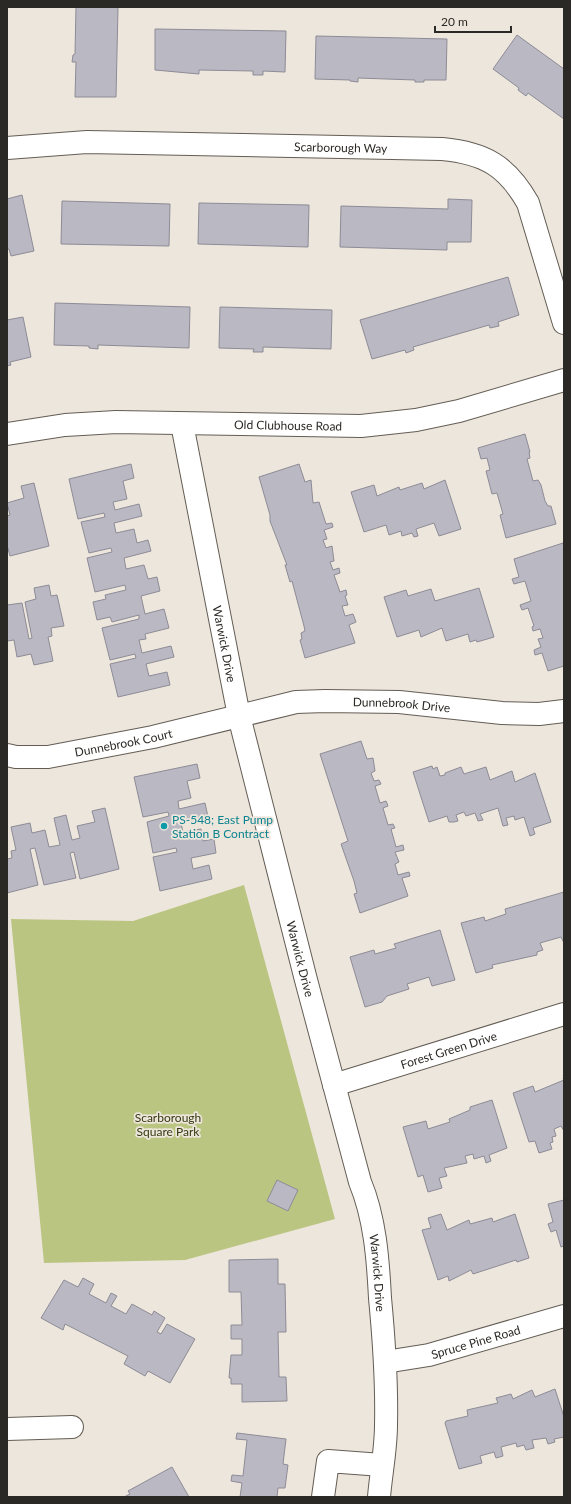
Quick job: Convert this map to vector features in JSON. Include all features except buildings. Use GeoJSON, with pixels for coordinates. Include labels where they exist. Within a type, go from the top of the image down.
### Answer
{"type":"FeatureCollection","features":[{"type":"Feature","properties":{"kind":"street","name":"Scarborough Way"},"geometry":{"type":"LineString","coordinates":[[7,148],[87,142],[442,149],[461,151],[476,155],[503,170],[519,186],[528,203],[564,323]]}},
{"type":"Feature","properties":{"kind":"street","name":"Old Clubhouse Road"},"geometry":{"type":"LineString","coordinates":[[7,434],[65,425],[116,422],[361,426],[416,420],[459,411],[564,380]]}},
{"type":"Feature","properties":{"kind":"street","name":"Warwick Drive"},"geometry":{"type":"LineString","coordinates":[[182,424],[239,716],[306,980],[360,1182],[366,1195],[374,1232],[385,1362],[386,1426],[379,1497]]}},
{"type":"Feature","properties":{"kind":"street","name":"Dunnebrook Drive"},"geometry":{"type":"LineString","coordinates":[[239,716],[296,702],[325,701],[399,702],[502,713],[539,714],[564,711]]}},
{"type":"Feature","properties":{"kind":"street","name":"Dunnebrook Court"},"geometry":{"type":"LineString","coordinates":[[7,755],[16,757],[48,757],[153,737],[239,716]]}},
{"type":"Feature","properties":{"kind":"street","name":"Forest Green Drive"},"geometry":{"type":"LineString","coordinates":[[334,1085],[564,1014]]}},
{"type":"Feature","properties":{"kind":"street","name":"Spruce Pine Road"},"geometry":{"type":"LineString","coordinates":[[385,1362],[428,1355],[564,1316]]}},
{"type":"Feature","properties":{"kind":"street"},"geometry":{"type":"LineString","coordinates":[[7,1429],[72,1427]]}},
{"type":"Feature","properties":{"kind":"street"},"geometry":{"type":"LineString","coordinates":[[323,1497],[328,1461],[382,1466]]}},
{"type":"Feature","properties":{"kind":"green space","name":"Scarborough Square Park"},"geometry":{"type":"Polygon","coordinates":[[[244,885],[335,1219],[185,1260],[44,1263],[11,919],[133,921],[244,885]]]}},
{"type":"Feature","properties":{"kind":"place","name":"PS-548; East Pump Station B Contract"},"geometry":{"type":"Point","coordinates":[164,826]}}]}
